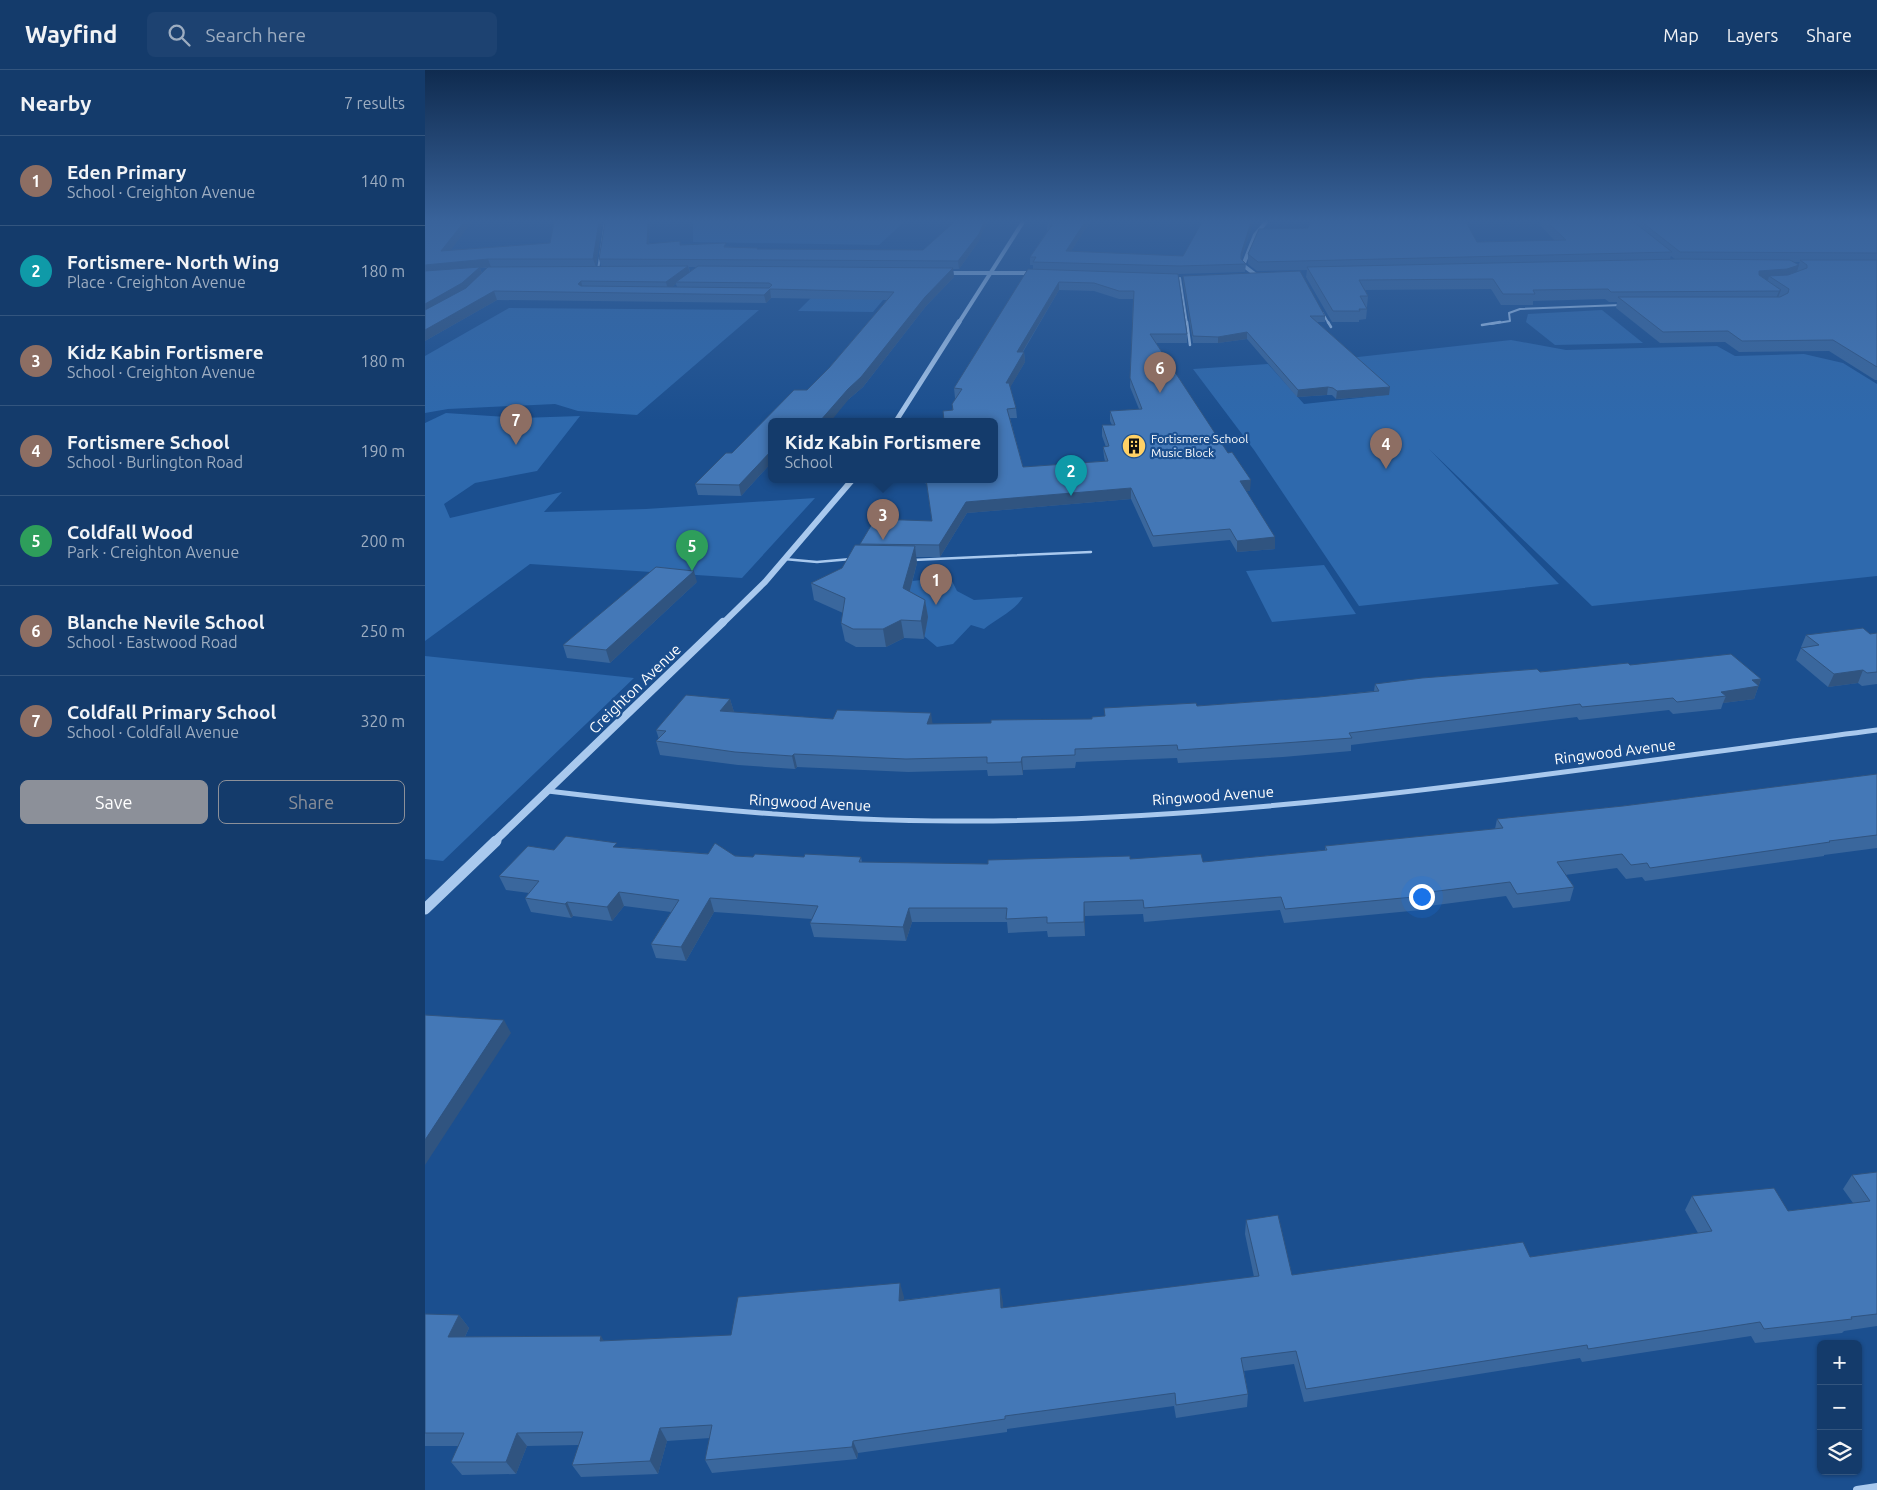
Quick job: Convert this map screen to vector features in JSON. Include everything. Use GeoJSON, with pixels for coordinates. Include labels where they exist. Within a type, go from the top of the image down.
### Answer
{"type":"FeatureCollection","features":[{"type":"Feature","properties":{"kind":"street"},"geometry":{"type":"LineString","coordinates":[[898,418],[980,288]]}},
{"type":"Feature","properties":{"kind":"street"},"geometry":{"type":"LineString","coordinates":[[1182,288],[1190,345]]}},
{"type":"Feature","properties":{"kind":"street"},"geometry":{"type":"LineString","coordinates":[[1318,304],[1331,327]]}},
{"type":"Feature","properties":{"kind":"street"},"geometry":{"type":"LineString","coordinates":[[1482,325],[1510,321],[1509,313],[1520,309],[1622,305]]}},
{"type":"Feature","properties":{"kind":"street","name":"Creighton Avenue"},"geometry":{"type":"LineString","coordinates":[[425,909],[654,690],[785,560],[850,483]]}},
{"type":"Feature","properties":{"kind":"street","name":"Ringwood Avenue"},"geometry":{"type":"LineString","coordinates":[[548,790],[708,809],[848,819],[972,821],[1093,817],[1231,809],[1393,793],[1877,730]]}},
{"type":"Feature","properties":{"kind":"street"},"geometry":{"type":"LineString","coordinates":[[1857,1490],[1877,1487]]}},
{"type":"Feature","properties":{"kind":"lane"},"geometry":{"type":"LineString","coordinates":[[910,560],[1091,552]]}},
{"type":"Feature","properties":{"kind":"lane"},"geometry":{"type":"LineString","coordinates":[[785,560],[817,562],[854,559]]}},
{"type":"Feature","properties":{"kind":"shaded area"},"geometry":{"type":"Polygon","coordinates":[[[821,288],[893,288],[873,312],[798,311],[821,288]]]}},
{"type":"Feature","properties":{"kind":"shaded area"},"geometry":{"type":"Polygon","coordinates":[[[509,308],[759,310],[637,415],[578,411],[555,404],[448,409],[425,413],[425,356],[509,308]]]}},
{"type":"Feature","properties":{"kind":"shaded area"},"geometry":{"type":"Polygon","coordinates":[[[1602,310],[1643,343],[1555,345],[1526,322],[1528,314],[1602,310]]]}},
{"type":"Feature","properties":{"kind":"shaded area"},"geometry":{"type":"Polygon","coordinates":[[[1511,340],[1566,350],[1717,346],[1735,356],[1804,354],[1843,363],[1877,384],[1877,576],[1592,606],[1429,449],[1559,584],[1359,606],[1254,450],[1193,369],[1268,364],[1304,404],[1386,395],[1349,358],[1511,340]]]}},
{"type":"Feature","properties":{"kind":"shaded area"},"geometry":{"type":"Polygon","coordinates":[[[446,413],[521,418],[580,416],[537,471],[475,483],[444,504],[450,518],[562,492],[544,512],[646,509],[815,498],[742,578],[530,564],[425,641],[425,423],[446,413]]]}},
{"type":"Feature","properties":{"kind":"shaded area"},"geometry":{"type":"Polygon","coordinates":[[[1324,565],[1356,614],[1272,622],[1246,571],[1324,565]]]}},
{"type":"Feature","properties":{"kind":"shaded area"},"geometry":{"type":"Polygon","coordinates":[[[950,577],[957,591],[974,600],[1023,597],[1011,610],[984,629],[971,625],[953,644],[937,647],[924,636],[906,604],[912,581],[950,577]]]}},
{"type":"Feature","properties":{"kind":"shaded area"},"geometry":{"type":"Polygon","coordinates":[[[425,656],[634,678],[443,861],[425,859],[425,656]]]}},
{"type":"Feature","properties":{"kind":"building"},"geometry":{"type":"Polygon","coordinates":[[[425,288],[453,288],[425,304],[425,288]]]}},
{"type":"Feature","properties":{"kind":"building"},"geometry":{"type":"Polygon","coordinates":[[[466,288],[933,288],[861,377],[823,418],[768,418],[768,454],[739,485],[695,484],[726,453],[732,453],[794,390],[807,390],[829,368],[894,292],[770,289],[764,295],[494,291],[425,330],[425,310],[466,288]]]}},
{"type":"Feature","properties":{"kind":"building"},"geometry":{"type":"Polygon","coordinates":[[[1016,288],[1055,288],[1017,352],[1024,352],[1006,383],[1009,383],[1016,408],[1007,409],[1023,467],[1108,461],[1103,447],[1109,446],[1102,425],[1115,425],[1110,411],[1142,409],[1130,378],[1134,291],[1119,291],[1110,288],[1180,288],[1187,334],[1150,334],[1228,453],[1232,452],[1251,480],[1240,481],[1275,537],[1237,541],[1230,529],[1153,536],[1131,488],[966,502],[939,545],[860,544],[875,519],[932,521],[927,483],[998,483],[998,418],[944,418],[943,411],[953,410],[952,404],[962,389],[954,388],[1016,288]]]}},
{"type":"Feature","properties":{"kind":"building"},"geometry":{"type":"Polygon","coordinates":[[[1185,288],[1310,288],[1325,316],[1310,316],[1390,387],[1337,391],[1328,387],[1298,390],[1247,332],[1218,337],[1193,336],[1185,288]]]}},
{"type":"Feature","properties":{"kind":"building"},"geometry":{"type":"Polygon","coordinates":[[[1320,288],[1364,288],[1368,296],[1360,296],[1367,309],[1359,309],[1360,311],[1333,311],[1320,288]]]}},
{"type":"Feature","properties":{"kind":"building"},"geometry":{"type":"Polygon","coordinates":[[[1499,288],[1778,288],[1781,290],[1611,292],[1608,289],[1533,290],[1535,294],[1503,294],[1499,288]]]}},
{"type":"Feature","properties":{"kind":"building"},"geometry":{"type":"Polygon","coordinates":[[[1877,288],[1877,367],[1833,340],[1742,341],[1728,331],[1663,332],[1618,297],[1780,297],[1788,293],[1789,289],[1877,288]]]}},
{"type":"Feature","properties":{"kind":"building"},"geometry":{"type":"Polygon","coordinates":[[[855,545],[915,546],[903,588],[925,600],[921,621],[901,620],[883,629],[853,629],[841,623],[845,598],[811,583],[842,568],[855,545]]]}},
{"type":"Feature","properties":{"kind":"building"},"geometry":{"type":"Polygon","coordinates":[[[656,567],[694,571],[606,650],[563,645],[656,567]]]}},
{"type":"Feature","properties":{"kind":"building"},"geometry":{"type":"Polygon","coordinates":[[[1863,628],[1870,634],[1877,633],[1877,672],[1867,673],[1863,670],[1834,674],[1801,648],[1819,645],[1806,635],[1863,628]]]}},
{"type":"Feature","properties":{"kind":"building"},"geometry":{"type":"Polygon","coordinates":[[[1731,654],[1761,679],[1752,680],[1759,686],[1721,692],[1726,696],[1677,702],[1673,698],[1582,707],[1580,704],[1349,733],[1352,738],[1178,750],[1177,745],[1075,749],[1075,755],[1022,757],[1021,762],[987,763],[987,757],[906,759],[794,754],[792,756],[735,752],[656,741],[666,731],[656,730],[686,695],[730,699],[720,711],[833,719],[837,710],[931,713],[927,724],[991,723],[991,720],[1092,719],[1092,717],[1105,716],[1104,708],[1196,703],[1197,706],[1319,697],[1379,691],[1375,684],[1422,678],[1537,669],[1540,672],[1731,654]]]}},
{"type":"Feature","properties":{"kind":"building"},"geometry":{"type":"Polygon","coordinates":[[[1877,774],[1877,835],[1650,868],[1647,863],[1631,865],[1622,854],[1557,862],[1574,887],[1517,894],[1510,882],[1422,893],[1424,896],[1285,909],[1281,897],[1144,908],[1143,900],[1084,902],[1084,922],[1047,923],[1047,917],[1006,919],[1007,908],[909,908],[903,927],[810,923],[818,906],[710,898],[681,947],[651,944],[679,900],[619,892],[607,907],[567,902],[565,904],[525,898],[539,881],[499,876],[528,846],[554,850],[566,836],[617,843],[613,847],[708,854],[715,843],[735,856],[753,857],[755,854],[804,857],[805,854],[861,857],[859,862],[988,864],[988,860],[1130,856],[1130,859],[1201,854],[1203,862],[1327,850],[1325,846],[1503,828],[1497,819],[1623,806],[1877,774]]]}},
{"type":"Feature","properties":{"kind":"building"},"geometry":{"type":"Polygon","coordinates":[[[425,1015],[504,1020],[425,1140],[425,1015]]]}},
{"type":"Feature","properties":{"kind":"building"},"geometry":{"type":"Polygon","coordinates":[[[1877,1172],[1877,1314],[1851,1317],[1852,1319],[1764,1329],[1760,1322],[1588,1349],[1587,1345],[1306,1389],[1296,1351],[1241,1358],[1248,1394],[1176,1405],[1175,1393],[1005,1416],[1005,1419],[853,1441],[852,1447],[705,1460],[712,1425],[660,1428],[650,1461],[572,1465],[583,1432],[517,1433],[506,1462],[451,1462],[464,1433],[425,1433],[425,1314],[459,1315],[448,1337],[601,1336],[600,1341],[731,1335],[738,1297],[900,1283],[899,1301],[1000,1288],[1001,1308],[1259,1276],[1246,1220],[1278,1215],[1292,1275],[1523,1242],[1530,1257],[1712,1231],[1692,1196],[1774,1188],[1788,1211],[1870,1201],[1852,1175],[1877,1172]]]}},
{"type":"Feature","properties":{"kind":"place","name":"Blanche Nevile School"},"geometry":{"type":"Point","coordinates":[1160,393]}},
{"type":"Feature","properties":{"kind":"place","name":"Coldfall Primary School"},"geometry":{"type":"Point","coordinates":[516,445]}},
{"type":"Feature","properties":{"kind":"place","name":"Fortismere School Music Block"},"geometry":{"type":"Point","coordinates":[1134,446]}},
{"type":"Feature","properties":{"kind":"place","name":"Fortismere School"},"geometry":{"type":"Point","coordinates":[1386,469]}},
{"type":"Feature","properties":{"kind":"place","name":"Fortismere- North Wing"},"geometry":{"type":"Point","coordinates":[1071,496]}},
{"type":"Feature","properties":{"kind":"place","name":"Kidz Kabin Fortismere"},"geometry":{"type":"Point","coordinates":[883,540]}},
{"type":"Feature","properties":{"kind":"place","name":"Coldfall Wood"},"geometry":{"type":"Point","coordinates":[692,571]}},
{"type":"Feature","properties":{"kind":"place","name":"Eden Primary"},"geometry":{"type":"Point","coordinates":[936,605]}}]}
